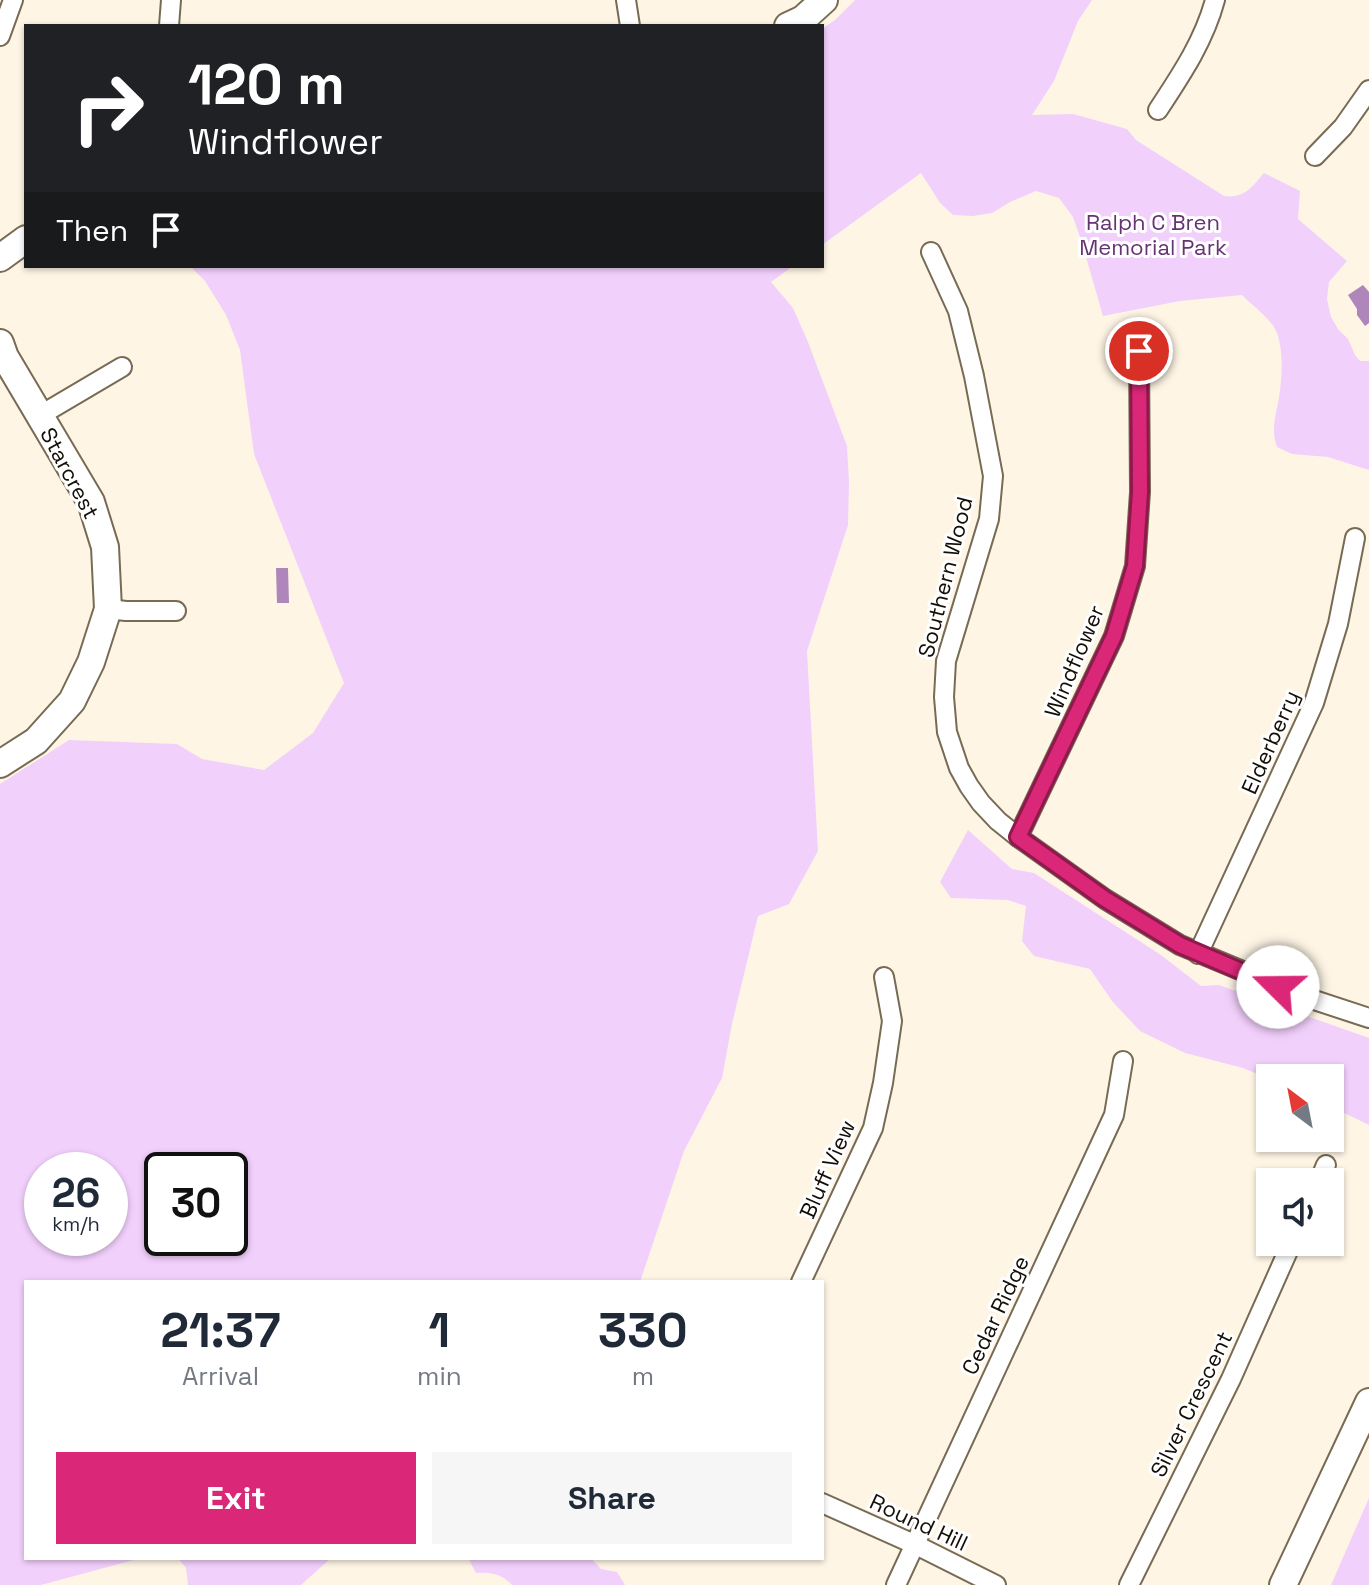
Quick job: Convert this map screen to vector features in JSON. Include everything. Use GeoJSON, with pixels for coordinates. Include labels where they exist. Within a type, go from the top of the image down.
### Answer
{"type":"FeatureCollection","features":[{"type":"Feature","properties":{"kind":"street"},"geometry":{"type":"LineString","coordinates":[[0,36],[13,0]]}},
{"type":"Feature","properties":{"kind":"street"},"geometry":{"type":"LineString","coordinates":[[169,24],[171,0]]}},
{"type":"Feature","properties":{"kind":"street"},"geometry":{"type":"LineString","coordinates":[[626,0],[630,24]]}},
{"type":"Feature","properties":{"kind":"street"},"geometry":{"type":"LineString","coordinates":[[792,24],[803,19],[824,0]]}},
{"type":"Feature","properties":{"kind":"street"},"geometry":{"type":"LineString","coordinates":[[1158,110],[1190,62],[1215,0]]}},
{"type":"Feature","properties":{"kind":"street"},"geometry":{"type":"LineString","coordinates":[[1315,156],[1343,127],[1369,90]]}},
{"type":"Feature","properties":{"kind":"street"},"geometry":{"type":"LineString","coordinates":[[0,258],[24,240]]}},
{"type":"Feature","properties":{"kind":"street","name":"Southern Wood"},"geometry":{"type":"LineString","coordinates":[[931,252],[958,311],[993,476],[989,519],[946,661],[944,697],[947,732],[959,768],[969,786],[998,821],[1018,837],[1105,899],[1180,945],[1305,997],[1369,1018]]}},
{"type":"Feature","properties":{"kind":"street","name":"Starcrest"},"geometry":{"type":"LineString","coordinates":[[0,343],[5,357],[91,502],[105,547],[108,609],[91,662],[72,701],[36,741],[0,764]]}},
{"type":"Feature","properties":{"kind":"street","name":"Windflower"},"geometry":{"type":"LineString","coordinates":[[1018,837],[1114,636],[1135,566],[1140,492],[1139,351]]}},
{"type":"Feature","properties":{"kind":"street"},"geometry":{"type":"LineString","coordinates":[[39,416],[122,367]]}},
{"type":"Feature","properties":{"kind":"street","name":"Elderberry"},"geometry":{"type":"LineString","coordinates":[[1198,954],[1314,703],[1338,624],[1355,538]]}},
{"type":"Feature","properties":{"kind":"street"},"geometry":{"type":"LineString","coordinates":[[108,609],[176,611]]}},
{"type":"Feature","properties":{"kind":"street","name":"Bluff View"},"geometry":{"type":"LineString","coordinates":[[802,1280],[873,1128],[892,1021],[884,977]]}},
{"type":"Feature","properties":{"kind":"street","name":"Cedar Ridge"},"geometry":{"type":"LineString","coordinates":[[896,1585],[1114,1115],[1123,1061]]}},
{"type":"Feature","properties":{"kind":"street","name":"Silver Crescent"},"geometry":{"type":"LineString","coordinates":[[1129,1585],[1231,1379],[1286,1256]]}},
{"type":"Feature","properties":{"kind":"street"},"geometry":{"type":"LineString","coordinates":[[1283,1585],[1369,1402]]}},
{"type":"Feature","properties":{"kind":"street","name":"Round Hill"},"geometry":{"type":"LineString","coordinates":[[824,1504],[996,1585]]}},
{"type":"Feature","properties":{"kind":"green space","name":"Ralph C Bren Memorial Park"},"geometry":{"type":"Polygon","coordinates":[[[855,0],[1092,0],[1078,21],[1054,81],[1032,115],[1073,114],[1127,129],[1136,140],[1224,196],[1242,194],[1264,173],[1300,191],[1298,219],[1347,261],[1329,282],[1327,299],[1331,317],[1348,339],[1355,355],[1360,361],[1369,361],[1369,470],[1328,457],[1292,454],[1277,447],[1274,430],[1281,374],[1280,344],[1271,323],[1242,295],[1180,301],[1103,316],[1073,217],[1059,198],[1036,191],[992,213],[953,215],[940,203],[921,173],[824,244],[824,28],[855,0]]]}},
{"type":"Feature","properties":{"kind":"green space"},"geometry":{"type":"Polygon","coordinates":[[[192,268],[790,268],[771,282],[793,308],[808,342],[847,446],[849,482],[848,525],[807,651],[818,851],[789,904],[758,916],[722,1078],[684,1151],[641,1280],[24,1280],[24,1560],[134,1560],[41,1585],[0,1585],[0,784],[69,740],[177,744],[202,759],[264,770],[313,733],[344,683],[254,454],[240,350],[226,315],[205,281],[192,268]]]}},
{"type":"Feature","properties":{"kind":"green space"},"geometry":{"type":"Polygon","coordinates":[[[968,830],[1012,869],[1034,873],[1161,955],[1201,986],[1219,985],[1369,1038],[1369,1125],[1344,1113],[1344,1064],[1256,1064],[1256,1073],[1185,1053],[1140,1031],[1112,1001],[1090,969],[1034,956],[1022,941],[1026,906],[1008,900],[951,898],[940,882],[968,830]]]}},
{"type":"Feature","properties":{"kind":"green space"},"geometry":{"type":"Polygon","coordinates":[[[1369,1498],[1369,1585],[1331,1585],[1369,1498]]]}},
{"type":"Feature","properties":{"kind":"green space"},"geometry":{"type":"Polygon","coordinates":[[[180,1560],[329,1560],[301,1585],[188,1585],[186,1568],[180,1560]]]}},
{"type":"Feature","properties":{"kind":"green space"},"geometry":{"type":"Polygon","coordinates":[[[469,1560],[593,1560],[601,1569],[617,1572],[625,1585],[512,1585],[496,1574],[476,1573],[469,1560]]]}},
{"type":"Feature","properties":{"kind":"shaded area"},"geometry":{"type":"Polygon","coordinates":[[[1363,285],[1369,292],[1369,323],[1365,326],[1348,295],[1363,285]]]}},
{"type":"Feature","properties":{"kind":"shaded area"},"geometry":{"type":"Polygon","coordinates":[[[276,568],[288,568],[289,603],[277,603],[276,568]]]}},
{"type":"Feature","properties":{"kind":"route"},"geometry":{"type":"LineString","coordinates":[[1139,351],[1140,492],[1135,566],[1114,636],[1018,837],[1105,899],[1180,945],[1278,987]]}}]}
